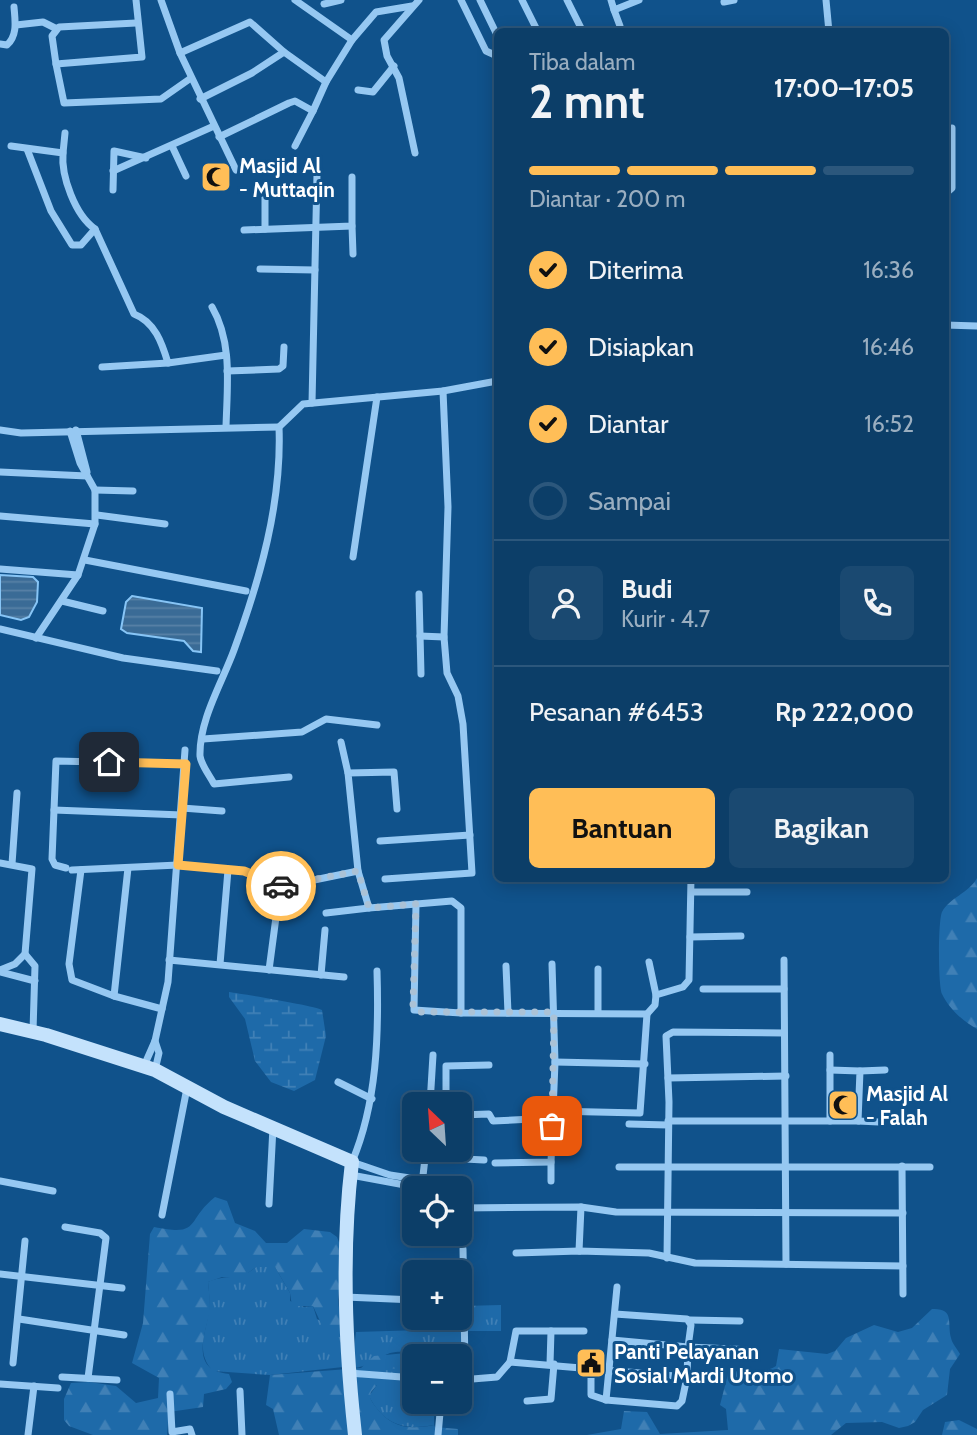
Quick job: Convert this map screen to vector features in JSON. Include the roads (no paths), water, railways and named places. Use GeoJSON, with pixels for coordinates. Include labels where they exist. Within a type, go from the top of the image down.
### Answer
{"type":"FeatureCollection","features":[{"type":"Feature","properties":{"kind":"street"},"geometry":{"type":"LineString","coordinates":[[56,64],[142,57],[136,23],[136,0]]}},
{"type":"Feature","properties":{"kind":"street"},"geometry":{"type":"LineString","coordinates":[[162,0],[180,53],[236,170]]}},
{"type":"Feature","properties":{"kind":"street"},"geometry":{"type":"LineString","coordinates":[[295,0],[352,40]]}},
{"type":"Feature","properties":{"kind":"street"},"geometry":{"type":"LineString","coordinates":[[324,4],[341,0]]}},
{"type":"Feature","properties":{"kind":"street"},"geometry":{"type":"LineString","coordinates":[[415,153],[394,66],[387,56],[384,40],[419,0]]}},
{"type":"Feature","properties":{"kind":"street"},"geometry":{"type":"LineString","coordinates":[[461,0],[486,51],[494,55]]}},
{"type":"Feature","properties":{"kind":"street"},"geometry":{"type":"LineString","coordinates":[[480,0],[494,29]]}},
{"type":"Feature","properties":{"kind":"street"},"geometry":{"type":"LineString","coordinates":[[522,0],[536,28]]}},
{"type":"Feature","properties":{"kind":"street"},"geometry":{"type":"LineString","coordinates":[[567,0],[581,27]]}},
{"type":"Feature","properties":{"kind":"street"},"geometry":{"type":"LineString","coordinates":[[620,26],[613,5],[639,0]]}},
{"type":"Feature","properties":{"kind":"street"},"geometry":{"type":"LineString","coordinates":[[724,2],[734,0]]}},
{"type":"Feature","properties":{"kind":"street"},"geometry":{"type":"LineString","coordinates":[[826,0],[830,28]]}},
{"type":"Feature","properties":{"kind":"street"},"geometry":{"type":"LineString","coordinates":[[295,146],[326,82],[352,40],[376,12],[412,6]]}},
{"type":"Feature","properties":{"kind":"street"},"geometry":{"type":"LineString","coordinates":[[0,44],[7,45],[12,41],[16,24],[14,7]]}},
{"type":"Feature","properties":{"kind":"street"},"geometry":{"type":"LineString","coordinates":[[16,24],[43,22],[55,28],[136,23]]}},
{"type":"Feature","properties":{"kind":"street"},"geometry":{"type":"LineString","coordinates":[[180,53],[250,22],[284,52],[326,82]]}},
{"type":"Feature","properties":{"kind":"street"},"geometry":{"type":"LineString","coordinates":[[55,28],[52,36],[61,97],[69,104],[161,99],[191,78]]}},
{"type":"Feature","properties":{"kind":"street"},"geometry":{"type":"LineString","coordinates":[[201,99],[252,74],[284,52]]}},
{"type":"Feature","properties":{"kind":"street"},"geometry":{"type":"LineString","coordinates":[[358,90],[373,92],[394,66]]}},
{"type":"Feature","properties":{"kind":"street"},"geometry":{"type":"LineString","coordinates":[[219,137],[289,103],[295,102],[313,111]]}},
{"type":"Feature","properties":{"kind":"street"},"geometry":{"type":"LineString","coordinates":[[113,172],[214,126]]}},
{"type":"Feature","properties":{"kind":"street"},"geometry":{"type":"LineString","coordinates":[[949,191],[952,188],[952,128]]}},
{"type":"Feature","properties":{"kind":"street"},"geometry":{"type":"LineString","coordinates":[[65,133],[62,169],[80,210],[95,229],[134,314],[144,317],[154,329],[168,363]]}},
{"type":"Feature","properties":{"kind":"street"},"geometry":{"type":"LineString","coordinates":[[11,146],[63,153]]}},
{"type":"Feature","properties":{"kind":"street"},"geometry":{"type":"LineString","coordinates":[[172,146],[186,176]]}},
{"type":"Feature","properties":{"kind":"street"},"geometry":{"type":"LineString","coordinates":[[27,149],[51,211],[72,245],[81,245],[95,229]]}},
{"type":"Feature","properties":{"kind":"street"},"geometry":{"type":"LineString","coordinates":[[113,190],[116,149],[146,158]]}},
{"type":"Feature","properties":{"kind":"street"},"geometry":{"type":"LineString","coordinates":[[312,402],[317,174]]}},
{"type":"Feature","properties":{"kind":"street"},"geometry":{"type":"LineString","coordinates":[[352,177],[353,254]]}},
{"type":"Feature","properties":{"kind":"street"},"geometry":{"type":"LineString","coordinates":[[265,195],[265,229]]}},
{"type":"Feature","properties":{"kind":"street"},"geometry":{"type":"LineString","coordinates":[[244,230],[352,226]]}},
{"type":"Feature","properties":{"kind":"street"},"geometry":{"type":"LineString","coordinates":[[260,269],[315,270]]}},
{"type":"Feature","properties":{"kind":"street"},"geometry":{"type":"LineString","coordinates":[[212,307],[224,337],[227,371],[226,427]]}},
{"type":"Feature","properties":{"kind":"street"},"geometry":{"type":"LineString","coordinates":[[949,325],[977,326]]}},
{"type":"Feature","properties":{"kind":"street"},"geometry":{"type":"LineString","coordinates":[[227,371],[279,369],[283,366],[284,347]]}},
{"type":"Feature","properties":{"kind":"street"},"geometry":{"type":"LineString","coordinates":[[102,367],[168,363],[226,355]]}},
{"type":"Feature","properties":{"kind":"street"},"geometry":{"type":"LineString","coordinates":[[289,777],[214,785],[200,758],[205,722],[254,596],[269,534],[279,459],[279,427],[296,408],[312,402],[443,391],[494,382]]}},
{"type":"Feature","properties":{"kind":"street"},"geometry":{"type":"LineString","coordinates":[[385,879],[472,873],[463,724],[458,696],[447,673],[444,637],[448,507],[443,391]]}},
{"type":"Feature","properties":{"kind":"street"},"geometry":{"type":"LineString","coordinates":[[353,557],[377,397]]}},
{"type":"Feature","properties":{"kind":"street"},"geometry":{"type":"LineString","coordinates":[[0,430],[21,433],[279,427]]}},
{"type":"Feature","properties":{"kind":"street"},"geometry":{"type":"LineString","coordinates":[[36,638],[78,575],[96,520],[95,490],[87,476],[73,430]]}},
{"type":"Feature","properties":{"kind":"street"},"geometry":{"type":"LineString","coordinates":[[0,472],[87,476]]}},
{"type":"Feature","properties":{"kind":"street"},"geometry":{"type":"LineString","coordinates":[[95,490],[132,491]]}},
{"type":"Feature","properties":{"kind":"street"},"geometry":{"type":"LineString","coordinates":[[0,516],[165,524]]}},
{"type":"Feature","properties":{"kind":"street"},"geometry":{"type":"LineString","coordinates":[[85,560],[246,591]]}},
{"type":"Feature","properties":{"kind":"street"},"geometry":{"type":"LineString","coordinates":[[0,569],[78,575]]}},
{"type":"Feature","properties":{"kind":"street"},"geometry":{"type":"LineString","coordinates":[[419,594],[421,674]]}},
{"type":"Feature","properties":{"kind":"street"},"geometry":{"type":"LineString","coordinates":[[62,601],[103,611]]}},
{"type":"Feature","properties":{"kind":"street"},"geometry":{"type":"LineString","coordinates":[[0,629],[122,658],[217,671]]}},
{"type":"Feature","properties":{"kind":"street"},"geometry":{"type":"LineString","coordinates":[[420,636],[444,637]]}},
{"type":"Feature","properties":{"kind":"street"},"geometry":{"type":"LineString","coordinates":[[203,739],[302,732],[326,719],[377,725]]}},
{"type":"Feature","properties":{"kind":"street"},"geometry":{"type":"LineString","coordinates":[[341,742],[348,773],[358,871],[369,908]]}},
{"type":"Feature","properties":{"kind":"street"},"geometry":{"type":"LineString","coordinates":[[149,1068],[169,960],[185,750]]}},
{"type":"Feature","properties":{"kind":"street"},"geometry":{"type":"LineString","coordinates":[[186,764],[57,760],[54,763],[52,862],[69,869],[81,870],[178,865],[244,871],[280,887],[358,871]]}},
{"type":"Feature","properties":{"kind":"street"},"geometry":{"type":"LineString","coordinates":[[348,773],[394,772],[397,809]]}},
{"type":"Feature","properties":{"kind":"street"},"geometry":{"type":"LineString","coordinates":[[12,864],[17,793]]}},
{"type":"Feature","properties":{"kind":"street"},"geometry":{"type":"LineString","coordinates":[[54,810],[222,811]]}},
{"type":"Feature","properties":{"kind":"street"},"geometry":{"type":"LineString","coordinates":[[380,841],[470,835]]}},
{"type":"Feature","properties":{"kind":"street"},"geometry":{"type":"LineString","coordinates":[[0,863],[32,869],[25,954],[15,964],[0,971]]}},
{"type":"Feature","properties":{"kind":"street"},"geometry":{"type":"LineString","coordinates":[[114,996],[128,869]]}},
{"type":"Feature","properties":{"kind":"street"},"geometry":{"type":"LineString","coordinates":[[81,870],[70,974],[76,983],[162,1009]]}},
{"type":"Feature","properties":{"kind":"street"},"geometry":{"type":"LineString","coordinates":[[220,964],[228,870]]}},
{"type":"Feature","properties":{"kind":"street"},"geometry":{"type":"LineString","coordinates":[[656,995],[686,985],[690,973],[692,882]]}},
{"type":"Feature","properties":{"kind":"street"},"geometry":{"type":"LineString","coordinates":[[270,970],[280,887]]}},
{"type":"Feature","properties":{"kind":"street"},"geometry":{"type":"LineString","coordinates":[[693,892],[747,892]]}},
{"type":"Feature","properties":{"kind":"street"},"geometry":{"type":"LineString","coordinates":[[326,913],[452,901],[461,908],[461,1013]]}},
{"type":"Feature","properties":{"kind":"street"},"geometry":{"type":"LineString","coordinates":[[416,904],[414,1010],[461,1013],[647,1014]]}},
{"type":"Feature","properties":{"kind":"street"},"geometry":{"type":"LineString","coordinates":[[321,975],[325,930]]}},
{"type":"Feature","properties":{"kind":"street"},"geometry":{"type":"LineString","coordinates":[[690,937],[741,936]]}},
{"type":"Feature","properties":{"kind":"street"},"geometry":{"type":"LineString","coordinates":[[25,954],[35,966],[33,1031]]}},
{"type":"Feature","properties":{"kind":"street"},"geometry":{"type":"LineString","coordinates":[[169,960],[344,977]]}},
{"type":"Feature","properties":{"kind":"street"},"geometry":{"type":"LineString","coordinates":[[784,960],[788,1167],[786,1264]]}},
{"type":"Feature","properties":{"kind":"street"},"geometry":{"type":"LineString","coordinates":[[472,1115],[489,1114],[494,1121],[552,1115],[638,1114],[645,1065],[647,1014],[655,1005],[656,995],[649,962]]}},
{"type":"Feature","properties":{"kind":"street"},"geometry":{"type":"LineString","coordinates":[[551,1181],[555,1062],[552,964]]}},
{"type":"Feature","properties":{"kind":"street"},"geometry":{"type":"LineString","coordinates":[[506,966],[508,1013]]}},
{"type":"Feature","properties":{"kind":"street"},"geometry":{"type":"LineString","coordinates":[[598,969],[598,1012]]}},
{"type":"Feature","properties":{"kind":"street"},"geometry":{"type":"LineString","coordinates":[[0,971],[35,981]]}},
{"type":"Feature","properties":{"kind":"street"},"geometry":{"type":"LineString","coordinates":[[355,1435],[348,1373],[345,1297],[351,1169],[366,1130],[372,1099],[377,971]]}},
{"type":"Feature","properties":{"kind":"street"},"geometry":{"type":"LineString","coordinates":[[703,989],[784,989]]}},
{"type":"Feature","properties":{"kind":"street"},"geometry":{"type":"LineString","coordinates":[[0,1024],[33,1031],[149,1068],[224,1107],[273,1126],[351,1169],[402,1180]]}},
{"type":"Feature","properties":{"kind":"street"},"geometry":{"type":"LineString","coordinates":[[667,1258],[666,1036],[669,1032],[784,1033]]}},
{"type":"Feature","properties":{"kind":"street"},"geometry":{"type":"LineString","coordinates":[[431,1092],[433,1055]]}},
{"type":"Feature","properties":{"kind":"street"},"geometry":{"type":"LineString","coordinates":[[830,1055],[830,1121]]}},
{"type":"Feature","properties":{"kind":"street"},"geometry":{"type":"LineString","coordinates":[[555,1062],[645,1065]]}},
{"type":"Feature","properties":{"kind":"street"},"geometry":{"type":"LineString","coordinates":[[446,1092],[446,1066],[489,1065]]}},
{"type":"Feature","properties":{"kind":"street"},"geometry":{"type":"LineString","coordinates":[[830,1070],[885,1070]]}},
{"type":"Feature","properties":{"kind":"street"},"geometry":{"type":"LineString","coordinates":[[858,1121],[860,1070]]}},
{"type":"Feature","properties":{"kind":"street"},"geometry":{"type":"LineString","coordinates":[[668,1078],[786,1076]]}},
{"type":"Feature","properties":{"kind":"street"},"geometry":{"type":"LineString","coordinates":[[338,1082],[372,1099]]}},
{"type":"Feature","properties":{"kind":"street"},"geometry":{"type":"LineString","coordinates":[[162,1215],[187,1087]]}},
{"type":"Feature","properties":{"kind":"street"},"geometry":{"type":"LineString","coordinates":[[629,1124],[879,1122]]}},
{"type":"Feature","properties":{"kind":"street"},"geometry":{"type":"LineString","coordinates":[[269,1204],[273,1126]]}},
{"type":"Feature","properties":{"kind":"street"},"geometry":{"type":"LineString","coordinates":[[472,1159],[484,1160]]}},
{"type":"Feature","properties":{"kind":"street"},"geometry":{"type":"LineString","coordinates":[[495,1163],[551,1162]]}},
{"type":"Feature","properties":{"kind":"street"},"geometry":{"type":"LineString","coordinates":[[902,1166],[903,1294]]}},
{"type":"Feature","properties":{"kind":"street"},"geometry":{"type":"LineString","coordinates":[[619,1167],[930,1167]]}},
{"type":"Feature","properties":{"kind":"street"},"geometry":{"type":"LineString","coordinates":[[351,1169],[402,1179]]}},
{"type":"Feature","properties":{"kind":"street"},"geometry":{"type":"LineString","coordinates":[[0,1181],[53,1191]]}},
{"type":"Feature","properties":{"kind":"street"},"geometry":{"type":"LineString","coordinates":[[579,1251],[581,1207]]}},
{"type":"Feature","properties":{"kind":"street"},"geometry":{"type":"LineString","coordinates":[[472,1208],[581,1207],[616,1212],[666,1210],[903,1213]]}},
{"type":"Feature","properties":{"kind":"street"},"geometry":{"type":"LineString","coordinates":[[65,1227],[104,1235],[88,1378]]}},
{"type":"Feature","properties":{"kind":"street"},"geometry":{"type":"LineString","coordinates":[[13,1363],[25,1241]]}},
{"type":"Feature","properties":{"kind":"street"},"geometry":{"type":"LineString","coordinates":[[464,1250],[464,1260]]}},
{"type":"Feature","properties":{"kind":"street"},"geometry":{"type":"LineString","coordinates":[[516,1253],[649,1253],[695,1263],[903,1266]]}},
{"type":"Feature","properties":{"kind":"street"},"geometry":{"type":"LineString","coordinates":[[0,1274],[122,1289]]}},
{"type":"Feature","properties":{"kind":"street"},"geometry":{"type":"LineString","coordinates":[[606,1400],[617,1287]]}},
{"type":"Feature","properties":{"kind":"street"},"geometry":{"type":"LineString","coordinates":[[345,1297],[402,1299]]}},
{"type":"Feature","properties":{"kind":"street"},"geometry":{"type":"LineString","coordinates":[[615,1314],[740,1321]]}},
{"type":"Feature","properties":{"kind":"street"},"geometry":{"type":"LineString","coordinates":[[19,1319],[124,1335]]}},
{"type":"Feature","properties":{"kind":"street"},"geometry":{"type":"LineString","coordinates":[[591,1367],[591,1395],[606,1400],[677,1406],[682,1401],[687,1377],[690,1320]]}},
{"type":"Feature","properties":{"kind":"street"},"geometry":{"type":"LineString","coordinates":[[472,1379],[497,1377],[510,1362],[516,1331],[583,1331]]}},
{"type":"Feature","properties":{"kind":"street"},"geometry":{"type":"LineString","coordinates":[[527,1401],[551,1399],[551,1331]]}},
{"type":"Feature","properties":{"kind":"street"},"geometry":{"type":"LineString","coordinates":[[612,1340],[753,1350]]}},
{"type":"Feature","properties":{"kind":"street"},"geometry":{"type":"LineString","coordinates":[[510,1362],[610,1368],[687,1377]]}},
{"type":"Feature","properties":{"kind":"street"},"geometry":{"type":"LineString","coordinates":[[348,1373],[402,1377]]}},
{"type":"Feature","properties":{"kind":"street"},"geometry":{"type":"LineString","coordinates":[[62,1377],[117,1380]]}},
{"type":"Feature","properties":{"kind":"street"},"geometry":{"type":"LineString","coordinates":[[0,1384],[58,1388]]}},
{"type":"Feature","properties":{"kind":"street"},"geometry":{"type":"LineString","coordinates":[[28,1435],[34,1386]]}},
{"type":"Feature","properties":{"kind":"street"},"geometry":{"type":"LineString","coordinates":[[240,1391],[242,1435]]}},
{"type":"Feature","properties":{"kind":"street"},"geometry":{"type":"LineString","coordinates":[[170,1394],[172,1432],[190,1429],[192,1435]]}},
{"type":"Feature","properties":{"kind":"street"},"geometry":{"type":"LineString","coordinates":[[438,1435],[439,1414]]}},
{"type":"Feature","properties":{"kind":"place","name":"Masjid Al - Muttaqin"},"geometry":{"type":"Point","coordinates":[216,177]}},
{"type":"Feature","properties":{"kind":"place","name":"Masjid Al - Falah"},"geometry":{"type":"Point","coordinates":[843,1105]}},
{"type":"Feature","properties":{"kind":"place","name":"Panti Pelayanan Sosial Mardi Utomo"},"geometry":{"type":"Point","coordinates":[591,1363]}}]}
